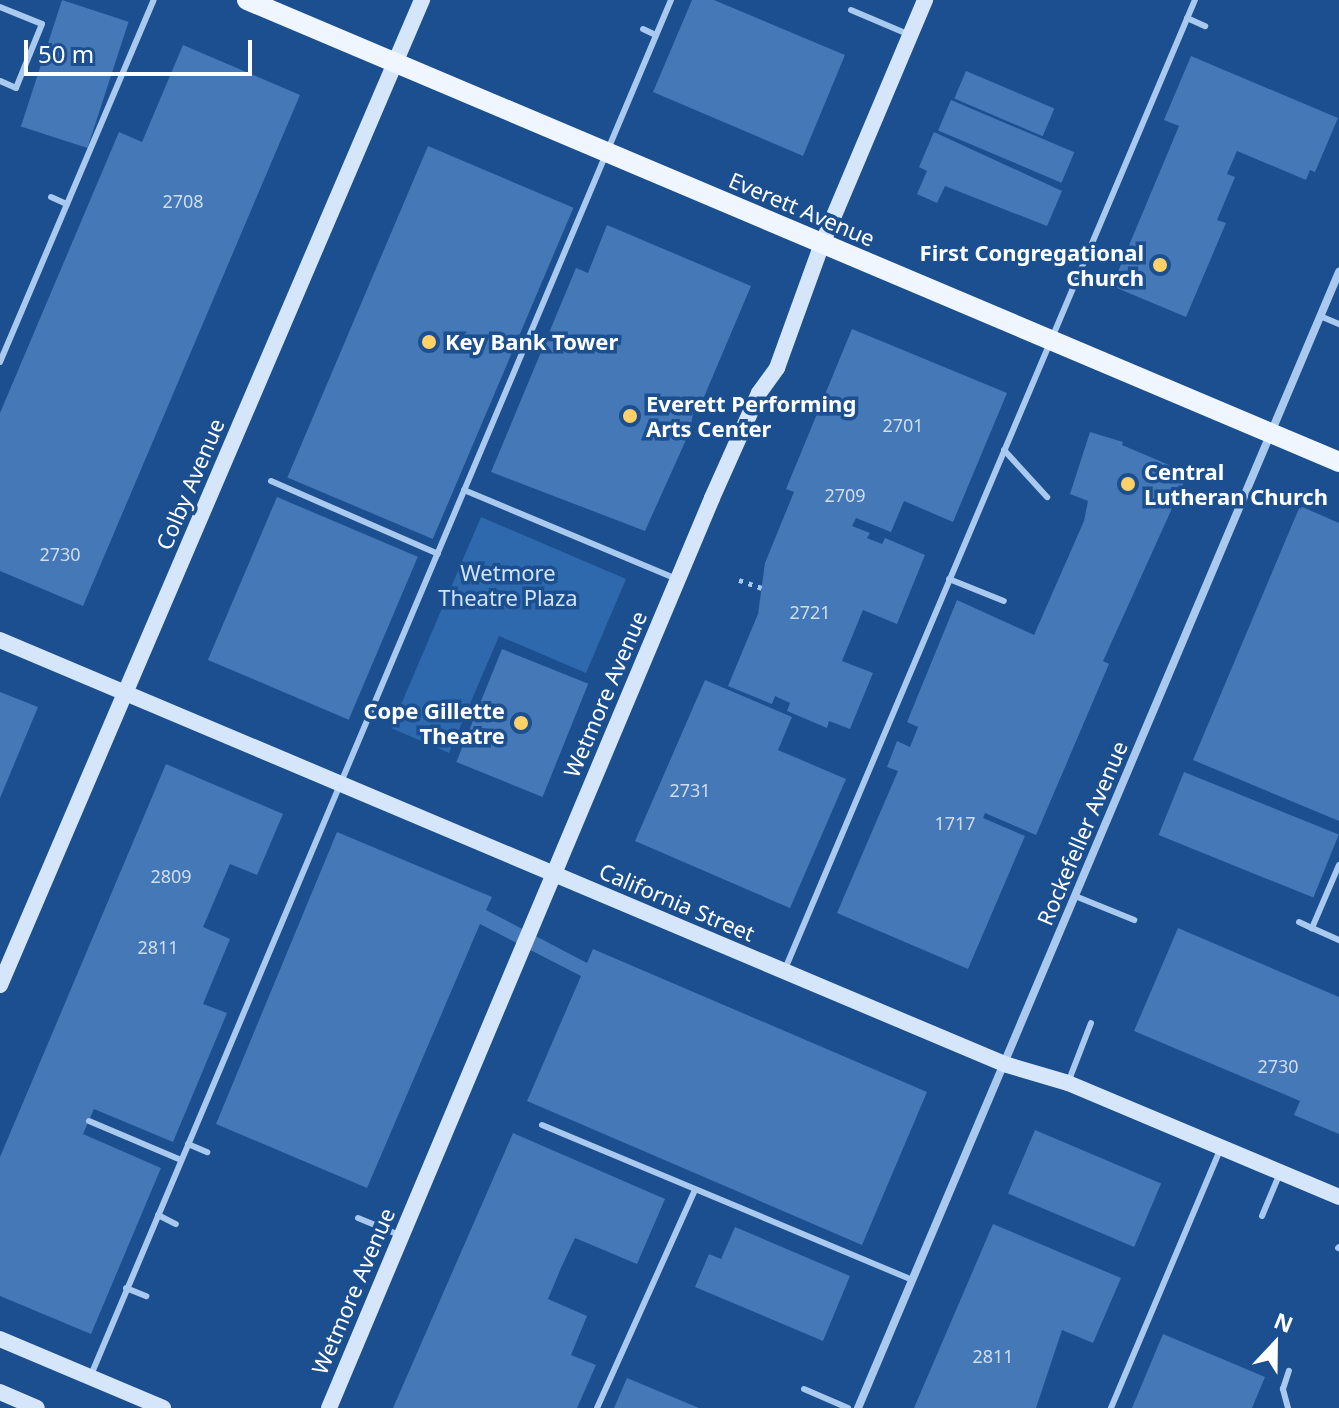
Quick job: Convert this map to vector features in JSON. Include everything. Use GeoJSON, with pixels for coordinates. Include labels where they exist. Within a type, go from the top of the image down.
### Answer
{"type":"FeatureCollection","features":[{"type":"Feature","properties":{"kind":"main road","name":"Everett Avenue"},"geometry":{"type":"LineString","coordinates":[[247,0],[1339,462]]}},
{"type":"Feature","properties":{"kind":"street","name":"Colby Avenue"},"geometry":{"type":"LineString","coordinates":[[0,985],[422,0]]}},
{"type":"Feature","properties":{"kind":"street","name":"Wetmore Avenue"},"geometry":{"type":"LineString","coordinates":[[329,1408],[678,580],[759,393],[777,368],[822,244],[925,0]]}},
{"type":"Feature","properties":{"kind":"street","name":"Rockefeller Avenue"},"geometry":{"type":"LineString","coordinates":[[858,1408],[1339,272]]}},
{"type":"Feature","properties":{"kind":"street","name":"California Street"},"geometry":{"type":"LineString","coordinates":[[0,640],[1004,1064],[1068,1083],[1339,1197]]}},
{"type":"Feature","properties":{"kind":"street"},"geometry":{"type":"LineString","coordinates":[[0,1339],[163,1408]]}},
{"type":"Feature","properties":{"kind":"street"},"geometry":{"type":"LineString","coordinates":[[0,1392],[37,1408]]}},
{"type":"Feature","properties":{"kind":"lane"},"geometry":{"type":"LineString","coordinates":[[0,362],[3,347],[154,0]]}},
{"type":"Feature","properties":{"kind":"lane"},"geometry":{"type":"LineString","coordinates":[[91,1376],[671,0]]}},
{"type":"Feature","properties":{"kind":"lane"},"geometry":{"type":"LineString","coordinates":[[784,971],[1195,0]]}},
{"type":"Feature","properties":{"kind":"lane"},"geometry":{"type":"LineString","coordinates":[[0,7],[42,24],[16,88],[0,81]]}},
{"type":"Feature","properties":{"kind":"lane"},"geometry":{"type":"LineString","coordinates":[[851,10],[910,35]]}},
{"type":"Feature","properties":{"kind":"lane"},"geometry":{"type":"LineString","coordinates":[[1187,18],[1205,26]]}},
{"type":"Feature","properties":{"kind":"lane"},"geometry":{"type":"LineString","coordinates":[[643,29],[656,35]]}},
{"type":"Feature","properties":{"kind":"lane"},"geometry":{"type":"LineString","coordinates":[[51,197],[67,204]]}},
{"type":"Feature","properties":{"kind":"lane"},"geometry":{"type":"LineString","coordinates":[[1320,316],[1339,324]]}},
{"type":"Feature","properties":{"kind":"lane"},"geometry":{"type":"LineString","coordinates":[[1004,450],[1047,497]]}},
{"type":"Feature","properties":{"kind":"lane"},"geometry":{"type":"LineString","coordinates":[[271,481],[438,554]]}},
{"type":"Feature","properties":{"kind":"lane"},"geometry":{"type":"LineString","coordinates":[[464,490],[678,580]]}},
{"type":"Feature","properties":{"kind":"lane"},"geometry":{"type":"LineString","coordinates":[[949,579],[1004,601]]}},
{"type":"Feature","properties":{"kind":"lane"},"geometry":{"type":"LineString","coordinates":[[1312,928],[1339,865]]}},
{"type":"Feature","properties":{"kind":"lane"},"geometry":{"type":"LineString","coordinates":[[1075,896],[1134,920]]}},
{"type":"Feature","properties":{"kind":"lane"},"geometry":{"type":"LineString","coordinates":[[1299,922],[1339,940]]}},
{"type":"Feature","properties":{"kind":"lane"},"geometry":{"type":"LineString","coordinates":[[1068,1083],[1091,1023]]}},
{"type":"Feature","properties":{"kind":"lane"},"geometry":{"type":"LineString","coordinates":[[89,1121],[181,1160]]}},
{"type":"Feature","properties":{"kind":"lane"},"geometry":{"type":"LineString","coordinates":[[542,1125],[912,1280]]}},
{"type":"Feature","properties":{"kind":"lane"},"geometry":{"type":"LineString","coordinates":[[188,1144],[207,1152]]}},
{"type":"Feature","properties":{"kind":"lane"},"geometry":{"type":"LineString","coordinates":[[1111,1408],[1221,1148]]}},
{"type":"Feature","properties":{"kind":"lane"},"geometry":{"type":"LineString","coordinates":[[1262,1216],[1280,1173]]}},
{"type":"Feature","properties":{"kind":"lane"},"geometry":{"type":"LineString","coordinates":[[597,1408],[695,1190]]}},
{"type":"Feature","properties":{"kind":"lane"},"geometry":{"type":"LineString","coordinates":[[158,1215],[176,1224]]}},
{"type":"Feature","properties":{"kind":"lane"},"geometry":{"type":"LineString","coordinates":[[358,1218],[400,1235]]}},
{"type":"Feature","properties":{"kind":"lane"},"geometry":{"type":"LineString","coordinates":[[126,1288],[146,1296]]}},
{"type":"Feature","properties":{"kind":"lane"},"geometry":{"type":"LineString","coordinates":[[1288,1408],[1283,1389],[1289,1371]]}},
{"type":"Feature","properties":{"kind":"lane"},"geometry":{"type":"LineString","coordinates":[[804,1389],[848,1408]]}},
{"type":"Feature","properties":{"kind":"path"},"geometry":{"type":"LineString","coordinates":[[739,580],[762,588]]}},
{"type":"Feature","properties":{"kind":"green space","name":"Wetmore Theatre Plaza"},"geometry":{"type":"Polygon","coordinates":[[[481,517],[626,579],[586,673],[499,636],[449,753],[391,728],[481,517]]]}},
{"type":"Feature","properties":{"kind":"building"},"geometry":{"type":"Polygon","coordinates":[[[62,0],[129,22],[87,148],[21,126],[62,0]]]}},
{"type":"Feature","properties":{"kind":"building"},"geometry":{"type":"Polygon","coordinates":[[[692,0],[714,0],[845,55],[803,156],[653,92],[692,0]]]}},
{"type":"Feature","properties":{"kind":"building"},"geometry":{"type":"Polygon","coordinates":[[[183,45],[300,95],[83,606],[0,571],[0,413],[119,132],[142,142],[183,45]]]}},
{"type":"Feature","properties":{"kind":"building"},"geometry":{"type":"Polygon","coordinates":[[[1191,56],[1338,118],[1315,172],[1310,170],[1306,180],[1237,151],[1227,174],[1235,177],[1217,220],[1226,223],[1186,317],[1112,286],[1179,126],[1164,120],[1191,56]]]}},
{"type":"Feature","properties":{"kind":"building"},"geometry":{"type":"Polygon","coordinates":[[[966,71],[1054,109],[1043,136],[954,99],[966,71]]]}},
{"type":"Feature","properties":{"kind":"building"},"geometry":{"type":"Polygon","coordinates":[[[951,100],[1074,152],[1061,183],[938,130],[951,100]]]}},
{"type":"Feature","properties":{"kind":"building"},"geometry":{"type":"Polygon","coordinates":[[[934,132],[1062,191],[1047,226],[945,186],[937,203],[917,194],[927,171],[919,167],[934,132]]]}},
{"type":"Feature","properties":{"kind":"building","name":"Key Bank Tower"},"geometry":{"type":"Polygon","coordinates":[[[428,146],[573,208],[433,539],[287,477],[428,146]]]}},
{"type":"Feature","properties":{"kind":"building"},"geometry":{"type":"Polygon","coordinates":[[[607,225],[751,286],[701,404],[695,402],[690,431],[645,531],[491,472],[576,268],[588,273],[607,225]]]}},
{"type":"Feature","properties":{"kind":"building"},"geometry":{"type":"Polygon","coordinates":[[[852,329],[1007,393],[953,522],[904,501],[891,532],[856,518],[852,526],[870,533],[867,538],[882,544],[885,538],[925,555],[897,624],[863,610],[842,661],[873,673],[850,729],[829,721],[827,728],[787,711],[790,703],[775,696],[772,704],[728,686],[758,614],[765,563],[794,492],[786,489],[852,329]]]}},
{"type":"Feature","properties":{"kind":"building"},"geometry":{"type":"Polygon","coordinates":[[[1090,432],[1123,442],[1122,445],[1188,473],[1103,661],[1109,664],[1036,835],[985,813],[983,818],[1025,836],[968,969],[837,913],[898,771],[887,767],[897,741],[910,747],[918,727],[907,722],[957,600],[1034,635],[1084,521],[1088,501],[1070,494],[1090,432]]]}},
{"type":"Feature","properties":{"kind":"building"},"geometry":{"type":"Polygon","coordinates":[[[277,497],[418,557],[349,720],[208,660],[277,497]]]}},
{"type":"Feature","properties":{"kind":"building"},"geometry":{"type":"Polygon","coordinates":[[[1300,506],[1339,523],[1339,821],[1193,760],[1300,506]]]}},
{"type":"Feature","properties":{"kind":"building","name":"Cope Gillette Theatre"},"geometry":{"type":"Polygon","coordinates":[[[502,649],[588,684],[543,797],[456,762],[502,649]]]}},
{"type":"Feature","properties":{"kind":"building"},"geometry":{"type":"Polygon","coordinates":[[[705,680],[792,717],[778,750],[846,779],[790,908],[635,841],[705,680]]]}},
{"type":"Feature","properties":{"kind":"building"},"geometry":{"type":"Polygon","coordinates":[[[0,692],[38,707],[0,798],[0,692]]]}},
{"type":"Feature","properties":{"kind":"building"},"geometry":{"type":"Polygon","coordinates":[[[166,764],[283,814],[257,875],[230,864],[203,927],[230,939],[203,1004],[227,1013],[173,1142],[94,1109],[83,1134],[161,1168],[91,1334],[0,1296],[0,1157],[166,764]]]}},
{"type":"Feature","properties":{"kind":"building"},"geometry":{"type":"Polygon","coordinates":[[[1184,772],[1339,835],[1313,898],[1159,835],[1184,772]]]}},
{"type":"Feature","properties":{"kind":"building"},"geometry":{"type":"Polygon","coordinates":[[[337,832],[492,897],[486,910],[587,963],[593,949],[927,1092],[862,1245],[527,1101],[581,976],[480,924],[367,1188],[216,1124],[337,832]]]}},
{"type":"Feature","properties":{"kind":"building"},"geometry":{"type":"Polygon","coordinates":[[[1178,928],[1339,997],[1339,1134],[1294,1115],[1300,1101],[1134,1031],[1178,928]]]}},
{"type":"Feature","properties":{"kind":"building"},"geometry":{"type":"Polygon","coordinates":[[[1035,1130],[1161,1184],[1134,1247],[1008,1194],[1035,1130]]]}},
{"type":"Feature","properties":{"kind":"building"},"geometry":{"type":"Polygon","coordinates":[[[513,1133],[665,1199],[637,1264],[575,1238],[548,1299],[587,1316],[571,1355],[596,1365],[577,1408],[393,1408],[513,1133]]]}},
{"type":"Feature","properties":{"kind":"building"},"geometry":{"type":"Polygon","coordinates":[[[993,1224],[1121,1278],[1093,1343],[1062,1330],[1036,1408],[914,1408],[993,1224]]]}},
{"type":"Feature","properties":{"kind":"building"},"geometry":{"type":"Polygon","coordinates":[[[735,1227],[850,1276],[823,1341],[695,1287],[709,1254],[721,1259],[735,1227]]]}},
{"type":"Feature","properties":{"kind":"building"},"geometry":{"type":"Polygon","coordinates":[[[1163,1334],[1265,1377],[1252,1408],[1132,1408],[1163,1334]]]}},
{"type":"Feature","properties":{"kind":"building"},"geometry":{"type":"Polygon","coordinates":[[[627,1378],[699,1408],[614,1408],[627,1378]]]}},
{"type":"Feature","properties":{"kind":"place","name":"First Congregational Church"},"geometry":{"type":"Point","coordinates":[1160,265]}},
{"type":"Feature","properties":{"kind":"place","name":"Key Bank Tower"},"geometry":{"type":"Point","coordinates":[429,342]}},
{"type":"Feature","properties":{"kind":"place","name":"Everett Performing Arts Center"},"geometry":{"type":"Point","coordinates":[630,416]}},
{"type":"Feature","properties":{"kind":"place","name":"Central Lutheran Church"},"geometry":{"type":"Point","coordinates":[1128,484]}},
{"type":"Feature","properties":{"kind":"place","name":"Cope Gillette Theatre"},"geometry":{"type":"Point","coordinates":[521,723]}}]}
